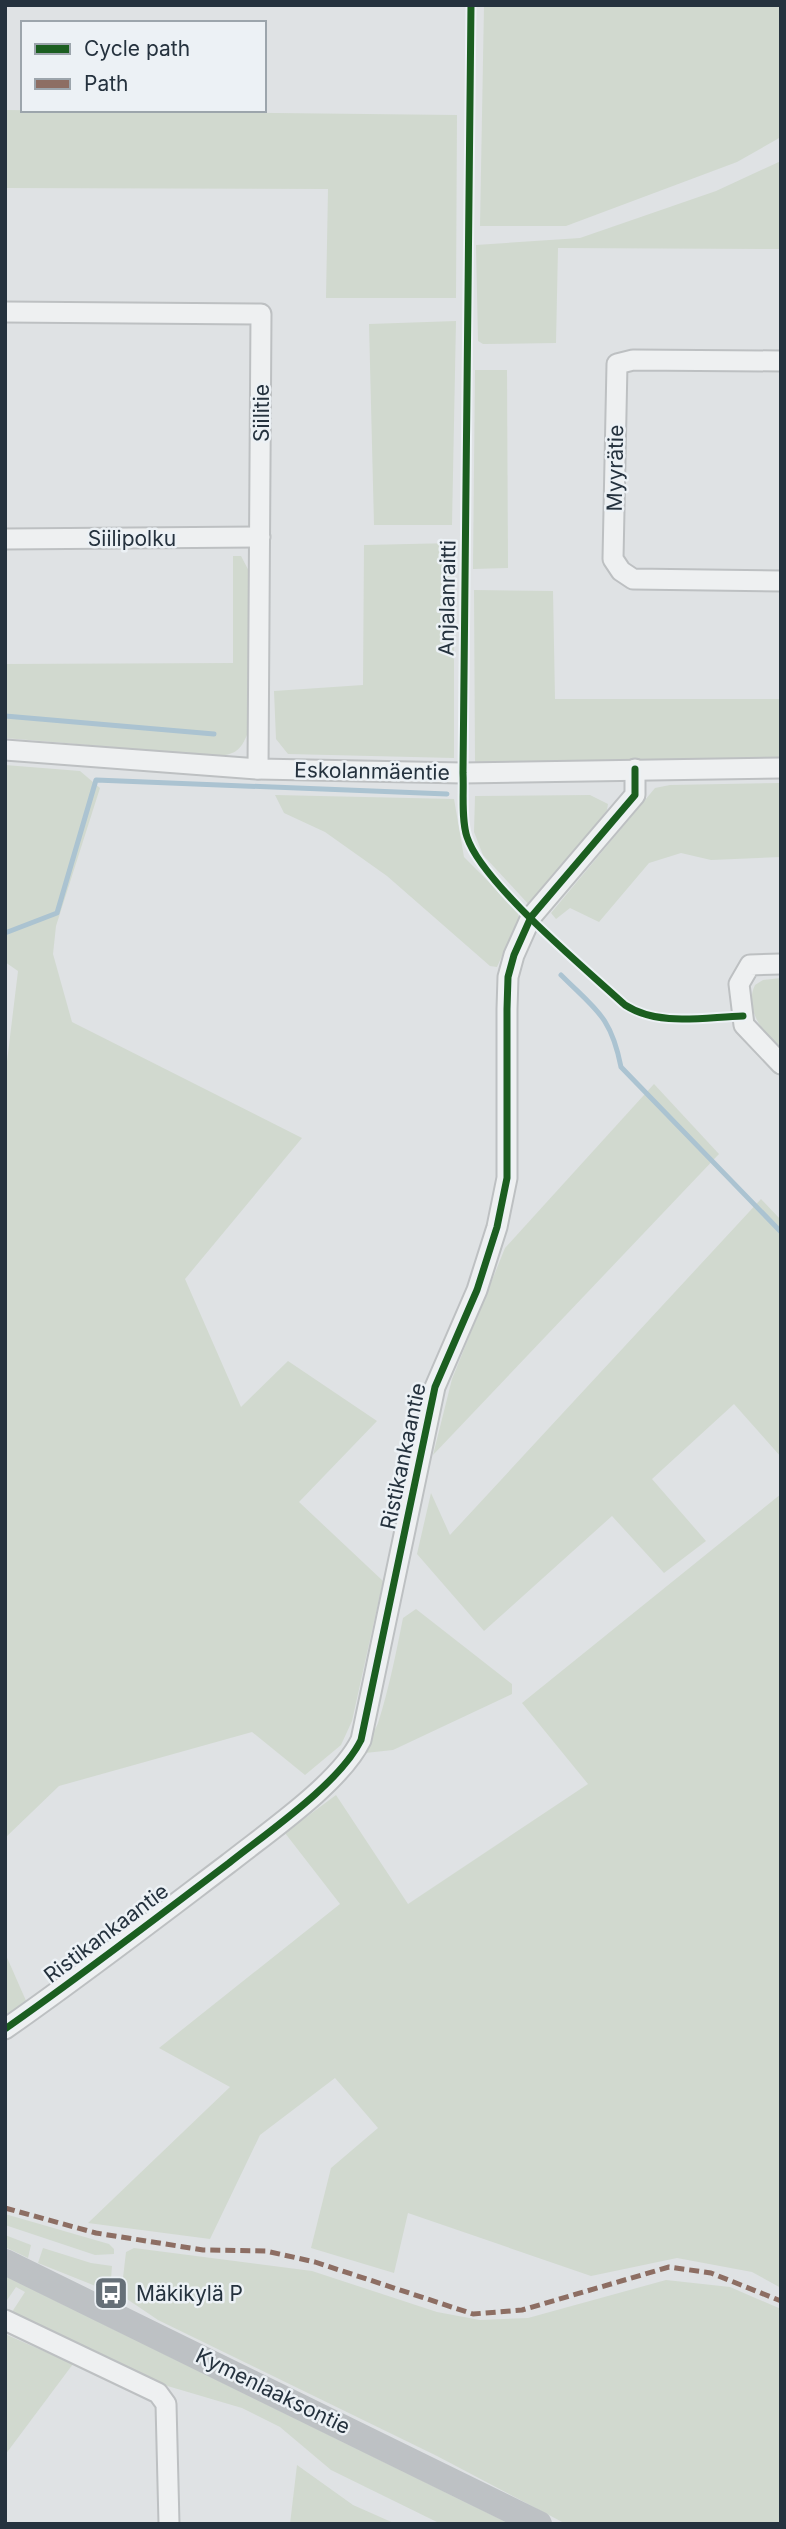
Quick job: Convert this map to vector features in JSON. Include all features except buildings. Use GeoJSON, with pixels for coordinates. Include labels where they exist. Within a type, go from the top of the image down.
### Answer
{"type":"FeatureCollection","features":[{"type":"Feature","properties":{"kind":"main road","name":"Kymenlaaksontie"},"geometry":{"type":"LineString","coordinates":[[5,2262],[540,2524]]}},
{"type":"Feature","properties":{"kind":"street","name":"Siilitie"},"geometry":{"type":"LineString","coordinates":[[5,312],[261,314],[258,769]]}},
{"type":"Feature","properties":{"kind":"street","name":"Myyrätie"},"geometry":{"type":"LineString","coordinates":[[781,361],[633,360],[617,364],[613,559],[621,572],[633,579],[781,581]]}},
{"type":"Feature","properties":{"kind":"street","name":"Siilipolku"},"geometry":{"type":"LineString","coordinates":[[5,539],[260,537]]}},
{"type":"Feature","properties":{"kind":"street","name":"Eskolanmäentie"},"geometry":{"type":"LineString","coordinates":[[5,750],[258,769],[463,773],[781,768]]}},
{"type":"Feature","properties":{"kind":"street","name":"Ristikankaantie"},"geometry":{"type":"LineString","coordinates":[[5,2029],[70,1984],[281,1822],[352,1757],[357,1748],[435,1387],[477,1290],[502,1203],[509,1142],[508,988],[514,955],[531,917],[635,795],[635,769]]}},
{"type":"Feature","properties":{"kind":"street"},"geometry":{"type":"LineString","coordinates":[[781,964],[750,965],[739,984],[744,1025],[781,1065]]}},
{"type":"Feature","properties":{"kind":"street"},"geometry":{"type":"LineString","coordinates":[[5,2320],[158,2393],[166,2404],[169,2524]]}},
{"type":"Feature","properties":{"kind":"shaded area"},"geometry":{"type":"Polygon","coordinates":[[[484,5],[781,5],[781,137],[737,162],[566,226],[480,226],[484,5]]]}},
{"type":"Feature","properties":{"kind":"shaded area"},"geometry":{"type":"Polygon","coordinates":[[[5,110],[457,115],[456,298],[326,298],[328,189],[5,188],[5,110]]]}},
{"type":"Feature","properties":{"kind":"shaded area"},"geometry":{"type":"Polygon","coordinates":[[[781,161],[781,249],[558,248],[556,343],[483,344],[478,341],[476,245],[580,238],[716,191],[781,161]]]}},
{"type":"Feature","properties":{"kind":"shaded area"},"geometry":{"type":"Polygon","coordinates":[[[456,321],[452,525],[374,525],[369,324],[456,321]]]}},
{"type":"Feature","properties":{"kind":"shaded area"},"geometry":{"type":"Polygon","coordinates":[[[475,370],[507,370],[508,568],[473,569],[475,370]]]}},
{"type":"Feature","properties":{"kind":"shaded area"},"geometry":{"type":"Polygon","coordinates":[[[454,543],[454,758],[288,754],[276,739],[274,691],[363,685],[364,545],[454,543]]]}},
{"type":"Feature","properties":{"kind":"shaded area"},"geometry":{"type":"Polygon","coordinates":[[[233,556],[241,556],[250,573],[247,735],[237,750],[220,756],[5,738],[5,664],[233,663],[233,556]]]}},
{"type":"Feature","properties":{"kind":"shaded area"},"geometry":{"type":"Polygon","coordinates":[[[474,590],[553,591],[555,699],[781,699],[781,760],[475,762],[474,590]]]}},
{"type":"Feature","properties":{"kind":"shaded area"},"geometry":{"type":"Polygon","coordinates":[[[5,765],[80,771],[100,788],[56,926],[53,954],[72,1022],[302,1138],[185,1279],[241,1407],[288,1361],[377,1421],[299,1502],[383,1581],[352,1721],[341,1745],[305,1775],[252,1732],[59,1786],[5,1838],[5,1078],[18,971],[5,962],[5,765]]]}},
{"type":"Feature","properties":{"kind":"shaded area"},"geometry":{"type":"Polygon","coordinates":[[[781,783],[781,857],[711,860],[681,853],[649,863],[599,922],[570,908],[556,919],[551,913],[655,788],[670,785],[781,783]]]}},
{"type":"Feature","properties":{"kind":"shaded area"},"geometry":{"type":"Polygon","coordinates":[[[275,795],[454,799],[464,857],[518,911],[519,918],[497,967],[490,966],[387,876],[325,832],[284,813],[275,795]]]}},
{"type":"Feature","properties":{"kind":"shaded area"},"geometry":{"type":"Polygon","coordinates":[[[590,795],[608,804],[607,810],[531,907],[483,855],[474,832],[475,796],[590,795]]]}},
{"type":"Feature","properties":{"kind":"shaded area"},"geometry":{"type":"Polygon","coordinates":[[[781,978],[781,1051],[758,1021],[752,994],[755,985],[763,980],[781,978]]]}},
{"type":"Feature","properties":{"kind":"shaded area"},"geometry":{"type":"Polygon","coordinates":[[[654,1084],[719,1154],[433,1455],[452,1379],[505,1248],[654,1084]]]}},
{"type":"Feature","properties":{"kind":"shaded area"},"geometry":{"type":"Polygon","coordinates":[[[761,1199],[781,1220],[781,1457],[734,1404],[652,1479],[706,1541],[664,1573],[612,1516],[484,1631],[417,1554],[431,1493],[450,1535],[761,1199]]]}},
{"type":"Feature","properties":{"kind":"shaded area"},"geometry":{"type":"Polygon","coordinates":[[[781,1494],[781,2288],[752,2272],[677,2258],[591,2276],[408,2213],[394,2273],[311,2248],[331,2168],[378,2128],[335,2078],[260,2135],[210,2239],[88,2223],[230,2087],[159,2048],[340,1904],[285,1833],[336,1795],[408,1904],[588,1784],[522,1703],[781,1494]]]}},
{"type":"Feature","properties":{"kind":"shaded area"},"geometry":{"type":"Polygon","coordinates":[[[416,1609],[512,1684],[512,1694],[393,1750],[365,1753],[382,1710],[403,1618],[416,1609]]]}},
{"type":"Feature","properties":{"kind":"shaded area"},"geometry":{"type":"Polygon","coordinates":[[[5,1953],[27,2003],[5,2018],[5,1953]]]}},
{"type":"Feature","properties":{"kind":"shaded area"},"geometry":{"type":"Polygon","coordinates":[[[5,2214],[109,2244],[114,2249],[114,2254],[95,2255],[5,2225],[5,2214]]]}},
{"type":"Feature","properties":{"kind":"shaded area"},"geometry":{"type":"Polygon","coordinates":[[[5,2235],[31,2245],[28,2258],[5,2247],[5,2235]]]}},
{"type":"Feature","properties":{"kind":"shaded area"},"geometry":{"type":"Polygon","coordinates":[[[43,2248],[91,2263],[112,2266],[111,2279],[103,2289],[38,2263],[43,2248]]]}},
{"type":"Feature","properties":{"kind":"shaded area"},"geometry":{"type":"Polygon","coordinates":[[[134,2248],[312,2271],[437,2312],[480,2320],[528,2318],[666,2280],[730,2287],[781,2309],[781,2524],[566,2524],[437,2456],[158,2320],[121,2295],[126,2252],[134,2248]]]}},
{"type":"Feature","properties":{"kind":"shaded area"},"geometry":{"type":"Polygon","coordinates":[[[5,2276],[510,2524],[441,2524],[331,2470],[280,2427],[242,2408],[137,2377],[10,2315],[25,2292],[16,2287],[5,2303],[5,2276]]]}},
{"type":"Feature","properties":{"kind":"shaded area"},"geometry":{"type":"Polygon","coordinates":[[[5,2334],[73,2364],[5,2455],[5,2334]]]}},
{"type":"Feature","properties":{"kind":"shaded area"},"geometry":{"type":"Polygon","coordinates":[[[297,2465],[353,2505],[396,2524],[290,2524],[297,2465]]]}},
{"type":"Feature","properties":{"kind":"waterway"},"geometry":{"type":"LineString","coordinates":[[5,716],[214,734]]}},
{"type":"Feature","properties":{"kind":"waterway"},"geometry":{"type":"LineString","coordinates":[[5,933],[57,913],[96,780],[447,794]]}},
{"type":"Feature","properties":{"kind":"waterway"},"geometry":{"type":"LineString","coordinates":[[561,975],[593,1006],[607,1025],[621,1067],[781,1232]]}},
{"type":"Feature","properties":{"kind":"marked path"},"geometry":{"type":"LineString","coordinates":[[5,2208],[96,2233],[203,2250],[266,2251],[315,2262],[473,2314],[522,2310],[669,2267],[711,2273],[781,2301]]}},
{"type":"Feature","properties":{"kind":"cycle path","name":"Anjalanraitti"},"geometry":{"type":"LineString","coordinates":[[471,5],[463,773],[465,830],[476,856],[513,901],[625,1005],[638,1012],[667,1018],[743,1016]]}},
{"type":"Feature","properties":{"kind":"cycle path"},"geometry":{"type":"LineString","coordinates":[[5,2029],[282,1822],[337,1773],[361,1740],[435,1387],[477,1290],[497,1227],[507,1178],[508,977],[514,955],[531,917],[635,795],[635,769]]}},
{"type":"Feature","properties":{"kind":"place","name":"Mäkikylä P"},"geometry":{"type":"Point","coordinates":[111,2293]}}]}
